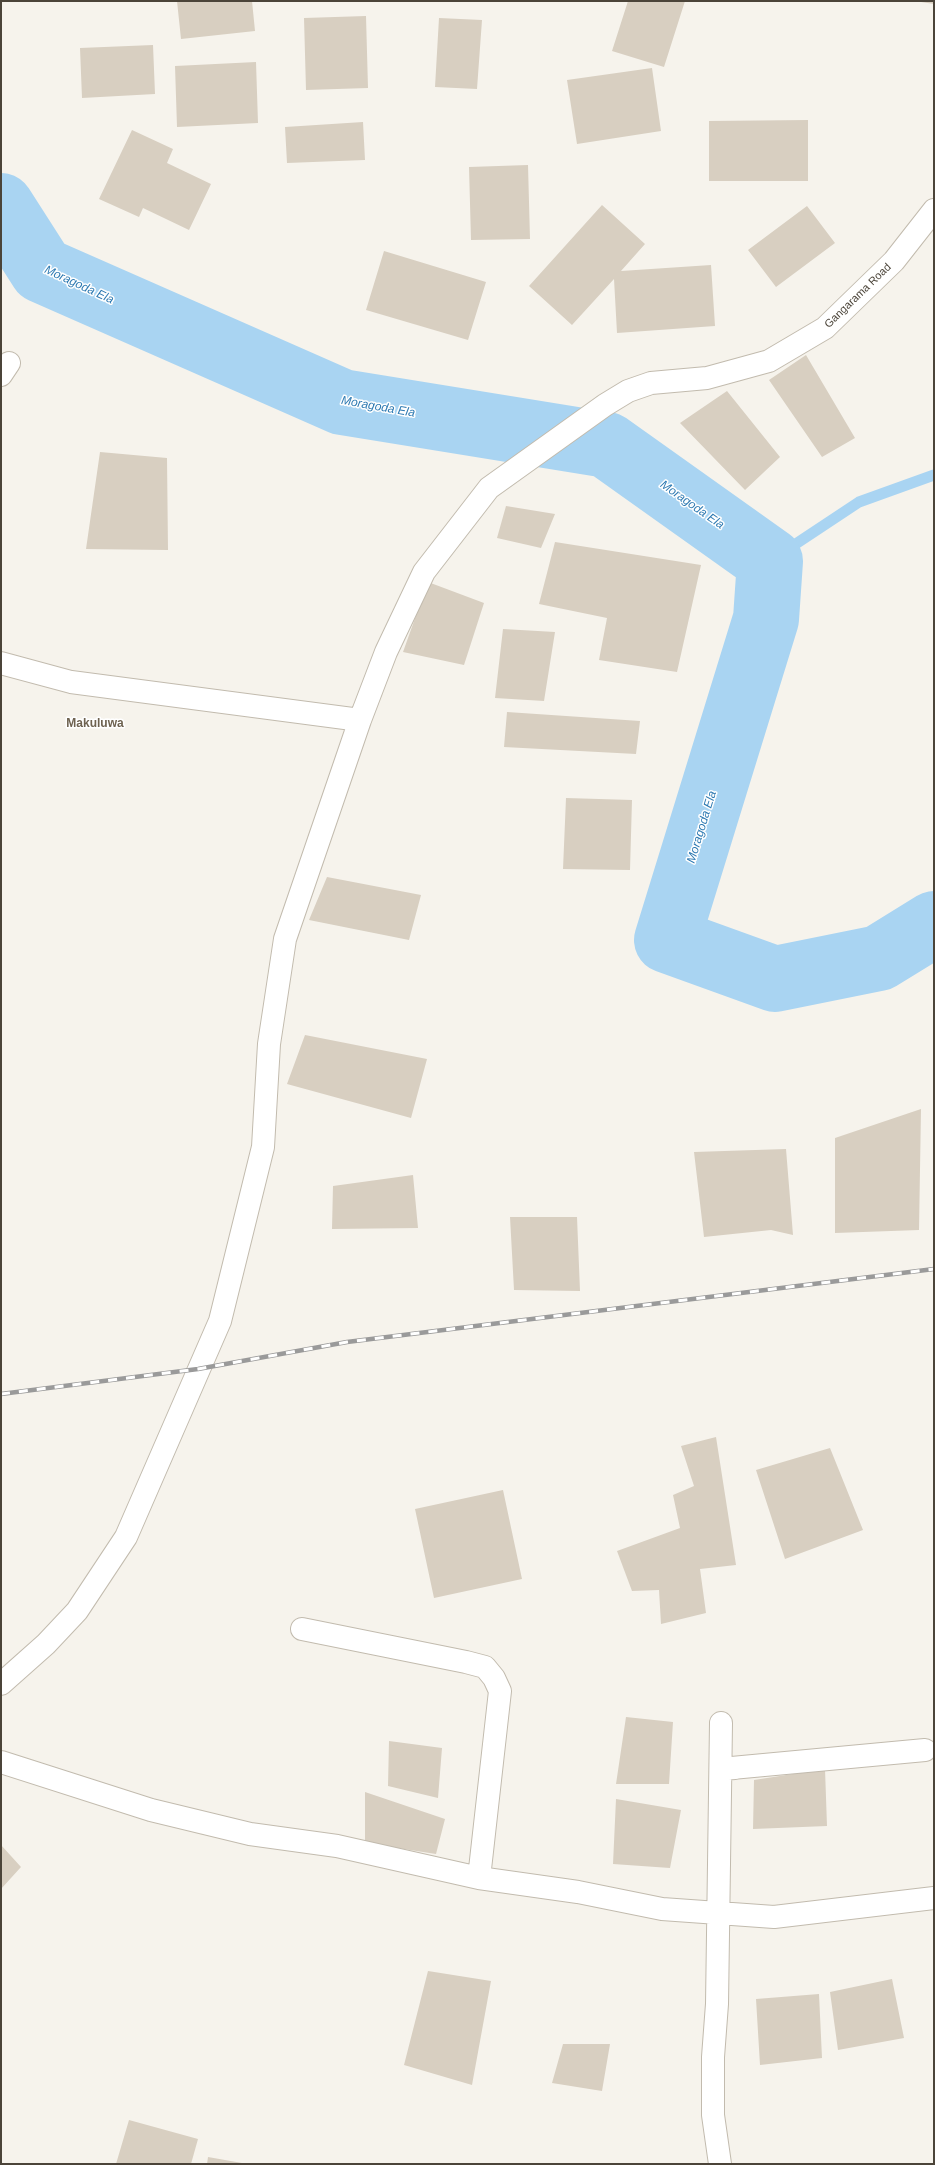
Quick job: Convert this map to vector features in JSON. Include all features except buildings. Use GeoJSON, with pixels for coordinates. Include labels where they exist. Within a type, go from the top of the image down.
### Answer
{"type":"FeatureCollection","features":[{"type":"Feature","properties":{"kind":"street","name":"Gangarama Road"},"geometry":{"type":"LineString","coordinates":[[1,1684],[46,1644],[77,1612],[126,1536],[220,1321],[263,1147],[269,1044],[285,939],[360,720],[386,652],[424,572],[489,488],[605,405],[628,391],[650,383],[707,378],[768,361],[825,328],[894,261],[934,210]]}},
{"type":"Feature","properties":{"kind":"street"},"geometry":{"type":"LineString","coordinates":[[1,663],[71,682],[360,720]]}},
{"type":"Feature","properties":{"kind":"street"},"geometry":{"type":"LineString","coordinates":[[302,1628],[466,1662],[485,1668],[494,1678],[500,1691],[479,1878]]}},
{"type":"Feature","properties":{"kind":"street"},"geometry":{"type":"LineString","coordinates":[[720,2164],[713,2108],[713,2057],[718,2004],[719,1914],[729,1768],[721,1723]]}},
{"type":"Feature","properties":{"kind":"street"},"geometry":{"type":"LineString","coordinates":[[729,1768],[925,1750]]}},
{"type":"Feature","properties":{"kind":"street"},"geometry":{"type":"LineString","coordinates":[[1,1762],[151,1810],[250,1834],[338,1846],[479,1878],[578,1892],[662,1909],[774,1917],[934,1898]]}},
{"type":"Feature","properties":{"kind":"waterway","name":"Moragoda Ela"},"geometry":{"type":"LineString","coordinates":[[1,206],[42,270],[342,402],[607,445],[770,561],[766,619],[667,940],[775,979],[879,958],[934,924]]}},
{"type":"Feature","properties":{"kind":"waterway"},"geometry":{"type":"LineString","coordinates":[[770,561],[859,502],[934,475]]}},
{"type":"Feature","properties":{"kind":"railway"},"geometry":{"type":"LineString","coordinates":[[1,1394],[198,1369],[347,1342],[934,1269]]}},
{"type":"Feature","properties":{"kind":"district","name":"Makuluwa"},"geometry":{"type":"Point","coordinates":[95,724]}}]}
